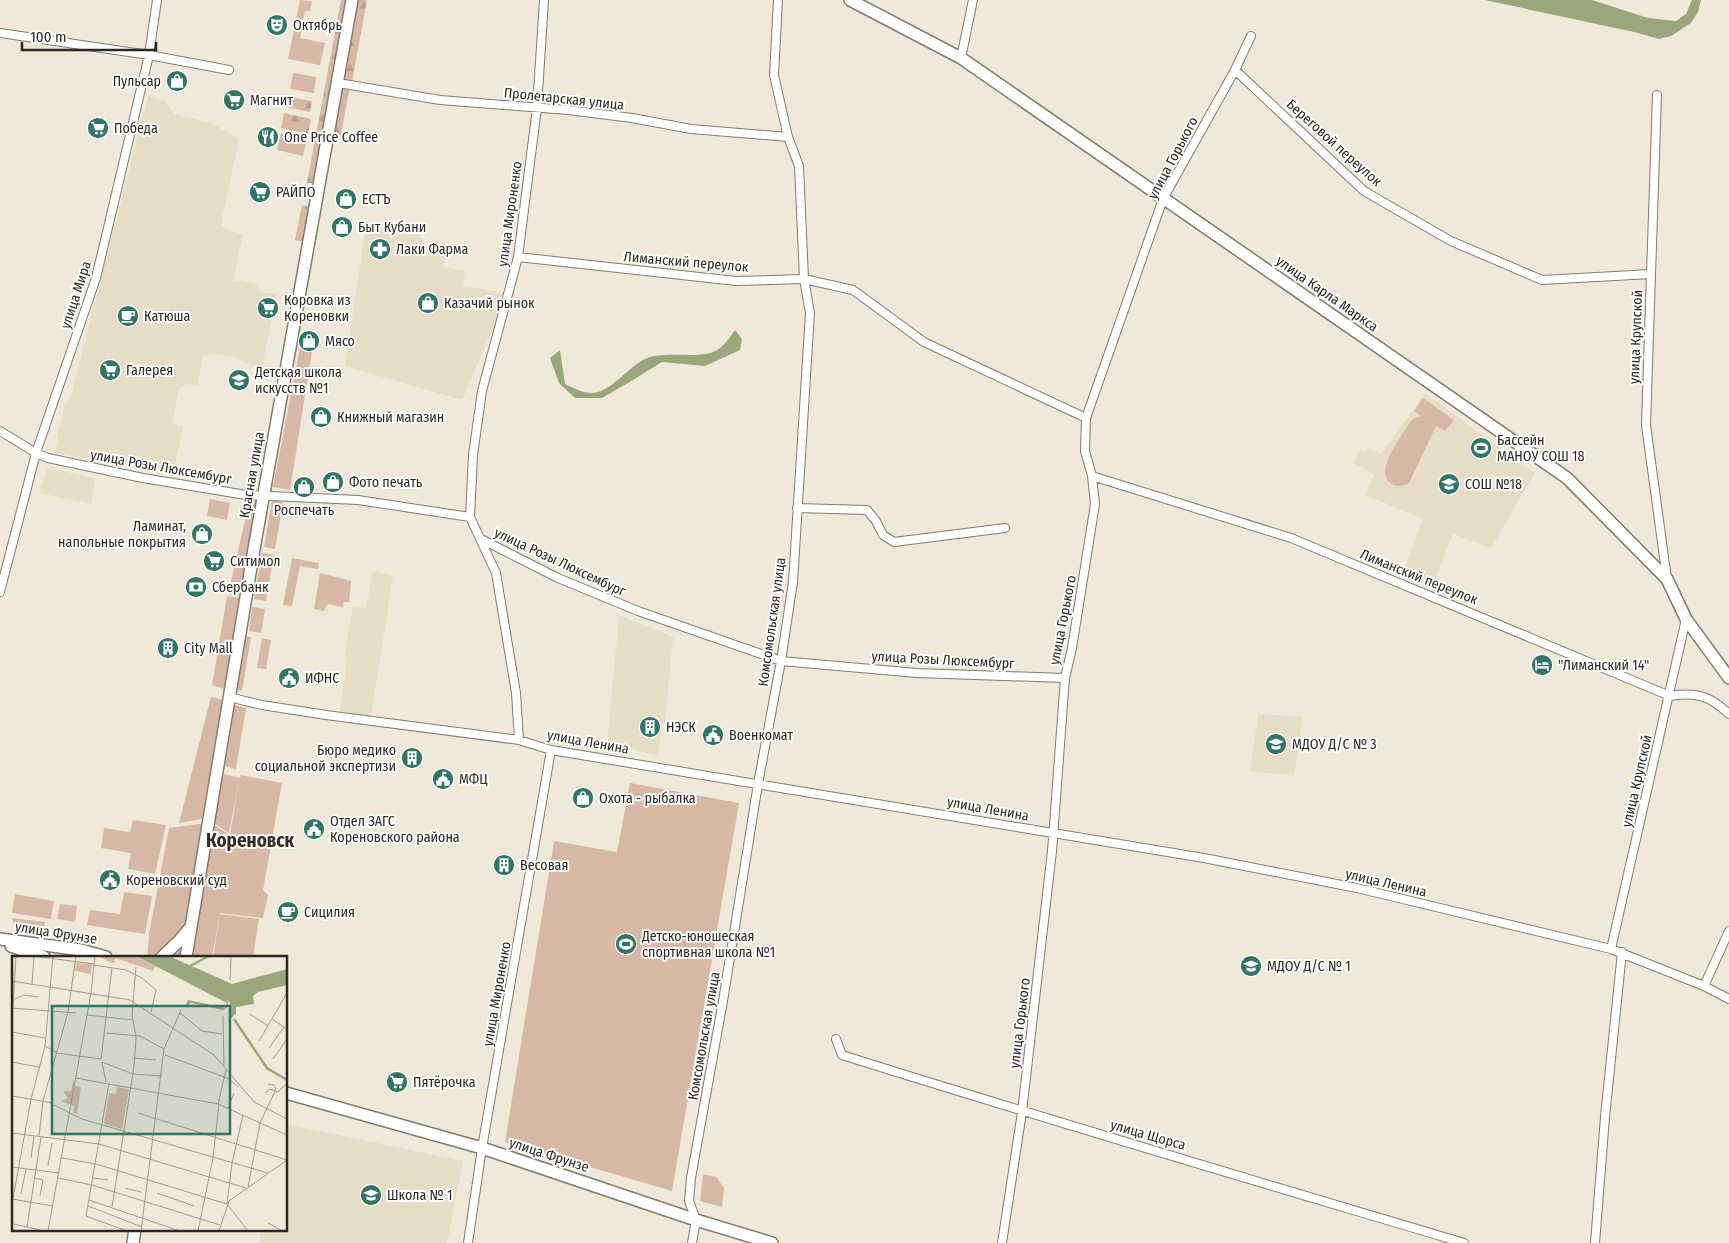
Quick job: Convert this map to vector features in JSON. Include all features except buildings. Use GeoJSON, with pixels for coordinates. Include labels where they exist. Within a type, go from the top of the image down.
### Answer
{"type":"FeatureCollection","features":[{"type":"Feature","properties":{"kind":"main road","name":"Красная улица"},"geometry":{"type":"LineString","coordinates":[[186,956],[229,697],[352,0]]}},
{"type":"Feature","properties":{"kind":"main road","name":"улица Карла Маркса"},"geometry":{"type":"LineString","coordinates":[[850,0],[961,58],[1567,478],[1667,579],[1686,619],[1729,678]]}},
{"type":"Feature","properties":{"kind":"main road"},"geometry":{"type":"LineString","coordinates":[[163,956],[191,927]]}},
{"type":"Feature","properties":{"kind":"main road","name":"улица Фрунзе"},"geometry":{"type":"LineString","coordinates":[[0,941],[41,956]]}},
{"type":"Feature","properties":{"kind":"main road","name":"улица Фрунзе"},"geometry":{"type":"LineString","coordinates":[[0,941],[80,950],[102,956]]}},
{"type":"Feature","properties":{"kind":"main road","name":"улица Фрунзе"},"geometry":{"type":"LineString","coordinates":[[288,1089],[316,1100]]}},
{"type":"Feature","properties":{"kind":"main road","name":"улица Фрунзе"},"geometry":{"type":"LineString","coordinates":[[288,1093],[482,1148],[696,1220],[772,1243]]}},
{"type":"Feature","properties":{"kind":"main road"},"geometry":{"type":"LineString","coordinates":[[133,1243],[135,1230]]}},
{"type":"Feature","properties":{"kind":"street","name":"улица Мира"},"geometry":{"type":"LineString","coordinates":[[0,592],[36,453],[96,278],[149,55],[157,0]]}},
{"type":"Feature","properties":{"kind":"street","name":"улица Мироненко"},"geometry":{"type":"LineString","coordinates":[[470,517],[473,455],[482,391],[518,257],[537,108],[544,0]]}},
{"type":"Feature","properties":{"kind":"street","name":"Комсомольская улица"},"geometry":{"type":"LineString","coordinates":[[692,1243],[696,1220],[689,1201],[691,1178],[722,1008],[758,784],[781,661],[792,582],[810,313],[804,279],[799,166],[788,137],[774,75],[778,0]]}},
{"type":"Feature","properties":{"kind":"street"},"geometry":{"type":"LineString","coordinates":[[961,58],[973,0]]}},
{"type":"Feature","properties":{"kind":"street"},"geometry":{"type":"LineString","coordinates":[[0,32],[149,55],[229,70]]}},
{"type":"Feature","properties":{"kind":"street","name":"улица Горького"},"geometry":{"type":"LineString","coordinates":[[1002,1243],[1022,1112],[1052,851],[1065,678],[1072,648],[1096,504],[1092,476],[1085,451],[1086,418],[1163,199],[1235,70],[1251,36]]}},
{"type":"Feature","properties":{"kind":"street","name":"Береговой переулок"},"geometry":{"type":"LineString","coordinates":[[1235,70],[1364,190],[1451,241],[1542,280],[1651,274]]}},
{"type":"Feature","properties":{"kind":"street","name":"Пролетарская улица"},"geometry":{"type":"LineString","coordinates":[[338,83],[440,100],[600,114],[691,129],[788,137]]}},
{"type":"Feature","properties":{"kind":"street","name":"улица Крупской"},"geometry":{"type":"LineString","coordinates":[[1657,95],[1646,425],[1667,579]]}},
{"type":"Feature","properties":{"kind":"street","name":"Лиманский переулок"},"geometry":{"type":"LineString","coordinates":[[518,257],[736,281],[804,279],[853,290],[924,342],[1086,418]]}},
{"type":"Feature","properties":{"kind":"street","name":"улица Розы Люксембург"},"geometry":{"type":"LineString","coordinates":[[0,431],[36,453],[48,458],[143,478],[300,502],[358,500],[470,517],[481,539],[558,578],[638,611],[781,661],[917,673],[1065,678]]}},
{"type":"Feature","properties":{"kind":"street","name":"Лиманский переулок"},"geometry":{"type":"LineString","coordinates":[[1092,476],[1291,538],[1670,696],[1684,693],[1698,694],[1715,703],[1729,714]]}},
{"type":"Feature","properties":{"kind":"street"},"geometry":{"type":"LineString","coordinates":[[797,508],[868,510],[883,535],[894,542],[1004,528]]}},
{"type":"Feature","properties":{"kind":"street"},"geometry":{"type":"LineString","coordinates":[[481,539],[496,573],[516,693],[518,740]]}},
{"type":"Feature","properties":{"kind":"street","name":"улица Крупской"},"geometry":{"type":"LineString","coordinates":[[1611,949],[1686,619]]}},
{"type":"Feature","properties":{"kind":"street","name":"улица Ленина"},"geometry":{"type":"LineString","coordinates":[[229,697],[262,705],[326,715],[518,740],[551,750],[1204,858],[1357,888],[1622,952],[1729,998]]}},
{"type":"Feature","properties":{"kind":"street","name":"улица Мироненко"},"geometry":{"type":"LineString","coordinates":[[468,1243],[482,1148],[551,750]]}},
{"type":"Feature","properties":{"kind":"street"},"geometry":{"type":"LineString","coordinates":[[1704,986],[1729,931]]}},
{"type":"Feature","properties":{"kind":"street"},"geometry":{"type":"LineString","coordinates":[[1595,1243],[1605,1117],[1622,952]]}},
{"type":"Feature","properties":{"kind":"street","name":"улица Щорса"},"geometry":{"type":"LineString","coordinates":[[836,1039],[842,1055],[1022,1112],[1464,1243]]}},
{"type":"Feature","properties":{"kind":"shaded area"},"geometry":{"type":"Polygon","coordinates":[[[1485,0],[1592,0],[1648,18],[1676,21],[1686,14],[1692,0],[1701,0],[1698,12],[1691,23],[1671,36],[1659,39],[1485,0]]]}},
{"type":"Feature","properties":{"kind":"shaded area"},"geometry":{"type":"Polygon","coordinates":[[[148,96],[165,101],[175,114],[211,123],[239,139],[221,225],[229,231],[243,234],[233,282],[242,280],[255,283],[261,292],[277,294],[262,367],[244,363],[234,357],[213,354],[203,356],[198,385],[187,384],[179,389],[172,424],[183,426],[173,475],[55,453],[66,402],[71,399],[148,96]]]}},
{"type":"Feature","properties":{"kind":"shaded area","name":"Казачий рынок"},"geometry":{"type":"Polygon","coordinates":[[[366,225],[418,233],[425,246],[446,248],[444,267],[465,271],[463,286],[504,293],[500,313],[462,400],[345,366],[366,225]]]}},
{"type":"Feature","properties":{"kind":"shaded area"},"geometry":{"type":"Polygon","coordinates":[[[735,330],[742,339],[740,350],[705,366],[662,362],[602,398],[575,398],[559,383],[550,358],[560,350],[565,384],[583,392],[594,393],[607,388],[645,359],[654,356],[694,355],[713,352],[722,346],[735,330]]]}},
{"type":"Feature","properties":{"kind":"shaded area","name":"СОШ №18"},"geometry":{"type":"Polygon","coordinates":[[[1425,393],[1535,473],[1491,548],[1453,534],[1432,587],[1402,575],[1423,519],[1366,495],[1374,474],[1353,463],[1360,450],[1365,452],[1368,448],[1381,454],[1425,393]]]}},
{"type":"Feature","properties":{"kind":"shaded area"},"geometry":{"type":"Polygon","coordinates":[[[47,468],[95,478],[91,504],[39,493],[47,468]]]}},
{"type":"Feature","properties":{"kind":"shaded area"},"geometry":{"type":"Polygon","coordinates":[[[373,571],[393,576],[371,717],[340,711],[347,657],[344,656],[353,606],[366,608],[373,571]]]}},
{"type":"Feature","properties":{"kind":"shaded area"},"geometry":{"type":"Polygon","coordinates":[[[619,615],[673,637],[665,723],[662,724],[658,755],[607,745],[619,615]]]}},
{"type":"Feature","properties":{"kind":"shaded area","name":"МДОУ Д/С № 3"},"geometry":{"type":"Polygon","coordinates":[[[1258,714],[1303,717],[1294,776],[1250,771],[1258,714]]]}},
{"type":"Feature","properties":{"kind":"shaded area","name":"Школа № 1"},"geometry":{"type":"Polygon","coordinates":[[[288,1124],[463,1161],[447,1243],[259,1243],[261,1230],[288,1230],[288,1124]]]}},
{"type":"Feature","properties":{"kind":"green space"},"geometry":{"type":"Polygon","coordinates":[[[300,0],[312,1],[310,11],[305,11],[300,38],[325,43],[320,65],[288,59],[300,0]]]}},
{"type":"Feature","properties":{"kind":"green space"},"geometry":{"type":"Polygon","coordinates":[[[341,0],[348,0],[315,183],[307,183],[341,0]]]}},
{"type":"Feature","properties":{"kind":"green space"},"geometry":{"type":"Polygon","coordinates":[[[358,0],[367,0],[352,82],[342,80],[358,0]]]}},
{"type":"Feature","properties":{"kind":"green space"},"geometry":{"type":"Polygon","coordinates":[[[293,73],[316,77],[314,93],[290,89],[293,73]]]}},
{"type":"Feature","properties":{"kind":"green space"},"geometry":{"type":"Polygon","coordinates":[[[342,89],[349,90],[340,140],[333,139],[342,89]]]}},
{"type":"Feature","properties":{"kind":"green space"},"geometry":{"type":"Polygon","coordinates":[[[288,97],[312,101],[310,112],[287,107],[288,97]]]}},
{"type":"Feature","properties":{"kind":"green space"},"geometry":{"type":"Polygon","coordinates":[[[284,113],[311,119],[308,134],[281,128],[284,113]]]}},
{"type":"Feature","properties":{"kind":"green space"},"geometry":{"type":"Polygon","coordinates":[[[281,133],[307,138],[303,156],[277,150],[281,133]]]}},
{"type":"Feature","properties":{"kind":"green space"},"geometry":{"type":"Polygon","coordinates":[[[302,205],[310,207],[303,242],[295,240],[302,205]]]}},
{"type":"Feature","properties":{"kind":"green space"},"geometry":{"type":"Polygon","coordinates":[[[301,342],[313,345],[290,490],[273,487],[301,342]]]}},
{"type":"Feature","properties":{"kind":"green space"},"geometry":{"type":"Polygon","coordinates":[[[1423,398],[1454,420],[1445,431],[1436,426],[1409,483],[1395,486],[1386,477],[1387,462],[1410,422],[1414,418],[1421,416],[1414,411],[1423,398]]]}},
{"type":"Feature","properties":{"kind":"green space"},"geometry":{"type":"Polygon","coordinates":[[[210,499],[230,503],[227,520],[207,516],[210,499]]]}},
{"type":"Feature","properties":{"kind":"green space"},"geometry":{"type":"Polygon","coordinates":[[[250,499],[258,500],[239,596],[228,594],[250,499]]]}},
{"type":"Feature","properties":{"kind":"green space"},"geometry":{"type":"Polygon","coordinates":[[[272,500],[283,502],[275,549],[264,547],[272,500]]]}},
{"type":"Feature","properties":{"kind":"green space"},"geometry":{"type":"Polygon","coordinates":[[[262,553],[274,555],[266,601],[254,599],[262,553]]]}},
{"type":"Feature","properties":{"kind":"green space"},"geometry":{"type":"Polygon","coordinates":[[[292,558],[319,563],[318,569],[300,566],[292,606],[283,605],[292,558]]]}},
{"type":"Feature","properties":{"kind":"green space"},"geometry":{"type":"Polygon","coordinates":[[[320,573],[351,581],[349,602],[344,602],[343,607],[327,604],[324,611],[314,609],[320,573]]]}},
{"type":"Feature","properties":{"kind":"green space"},"geometry":{"type":"Polygon","coordinates":[[[227,596],[239,598],[225,689],[212,685],[227,596]]]}},
{"type":"Feature","properties":{"kind":"green space"},"geometry":{"type":"Polygon","coordinates":[[[252,607],[265,609],[261,633],[249,631],[252,607]]]}},
{"type":"Feature","properties":{"kind":"green space"},"geometry":{"type":"Polygon","coordinates":[[[245,636],[251,637],[242,691],[236,690],[245,636]]]}},
{"type":"Feature","properties":{"kind":"green space"},"geometry":{"type":"Polygon","coordinates":[[[262,638],[271,640],[266,669],[257,668],[262,638]]]}},
{"type":"Feature","properties":{"kind":"green space"},"geometry":{"type":"Polygon","coordinates":[[[211,697],[224,700],[202,819],[179,823],[211,697]]]}},
{"type":"Feature","properties":{"kind":"green space"},"geometry":{"type":"Polygon","coordinates":[[[235,705],[246,708],[236,769],[225,766],[235,705]]]}},
{"type":"Feature","properties":{"kind":"green space"},"geometry":{"type":"Polygon","coordinates":[[[224,774],[240,778],[241,775],[282,783],[263,890],[268,895],[263,918],[220,913],[212,956],[147,956],[149,934],[169,828],[198,824],[214,825],[230,835],[239,781],[229,833],[214,823],[224,774]]]}},
{"type":"Feature","properties":{"kind":"green space","name":"Детско-юношеская спортивная школа №1"},"geometry":{"type":"Polygon","coordinates":[[[630,783],[739,803],[672,1191],[505,1142],[554,841],[617,852],[630,783]]]}},
{"type":"Feature","properties":{"kind":"green space"},"geometry":{"type":"Polygon","coordinates":[[[133,820],[166,825],[155,874],[128,869],[131,853],[101,848],[104,828],[130,832],[133,820]]]}},
{"type":"Feature","properties":{"kind":"green space"},"geometry":{"type":"Polygon","coordinates":[[[124,892],[152,896],[145,934],[87,925],[90,910],[120,914],[124,892]]]}},
{"type":"Feature","properties":{"kind":"green space"},"geometry":{"type":"Polygon","coordinates":[[[15,894],[54,901],[51,919],[12,913],[15,894]]]}},
{"type":"Feature","properties":{"kind":"green space"},"geometry":{"type":"Polygon","coordinates":[[[60,904],[77,906],[75,922],[57,919],[60,904]]]}},
{"type":"Feature","properties":{"kind":"green space"},"geometry":{"type":"Polygon","coordinates":[[[220,914],[259,919],[253,956],[213,956],[220,914]]]}},
{"type":"Feature","properties":{"kind":"green space"},"geometry":{"type":"Polygon","coordinates":[[[12,918],[45,922],[42,936],[22,933],[15,929],[12,918]]]}},
{"type":"Feature","properties":{"kind":"green space"},"geometry":{"type":"Polygon","coordinates":[[[703,1174],[716,1177],[724,1188],[722,1207],[700,1201],[703,1174]]]}},
{"type":"Feature","properties":{"kind":"place","name":"Октябрь"},"geometry":{"type":"Point","coordinates":[277,25]}},
{"type":"Feature","properties":{"kind":"place","name":"Пульсар"},"geometry":{"type":"Point","coordinates":[177,81]}},
{"type":"Feature","properties":{"kind":"place","name":"Магнит"},"geometry":{"type":"Point","coordinates":[234,100]}},
{"type":"Feature","properties":{"kind":"place","name":"Победа"},"geometry":{"type":"Point","coordinates":[98,128]}},
{"type":"Feature","properties":{"kind":"place","name":"One Price Coffee"},"geometry":{"type":"Point","coordinates":[268,137]}},
{"type":"Feature","properties":{"kind":"place","name":"РАЙПО"},"geometry":{"type":"Point","coordinates":[260,192]}},
{"type":"Feature","properties":{"kind":"place","name":"ЕСТЪ"},"geometry":{"type":"Point","coordinates":[346,199]}},
{"type":"Feature","properties":{"kind":"place","name":"Быт Кубани"},"geometry":{"type":"Point","coordinates":[342,227]}},
{"type":"Feature","properties":{"kind":"place","name":"Лаки Фарма"},"geometry":{"type":"Point","coordinates":[380,249]}},
{"type":"Feature","properties":{"kind":"place","name":"Казачий рынок"},"geometry":{"type":"Point","coordinates":[428,303]}},
{"type":"Feature","properties":{"kind":"place","name":"Коровка из Кореновки"},"geometry":{"type":"Point","coordinates":[268,308]}},
{"type":"Feature","properties":{"kind":"place","name":"Катюша"},"geometry":{"type":"Point","coordinates":[128,316]}},
{"type":"Feature","properties":{"kind":"place","name":"Мясо"},"geometry":{"type":"Point","coordinates":[309,341]}},
{"type":"Feature","properties":{"kind":"place","name":"Галерея"},"geometry":{"type":"Point","coordinates":[110,370]}},
{"type":"Feature","properties":{"kind":"place","name":"Детская школа искусств №1"},"geometry":{"type":"Point","coordinates":[239,380]}},
{"type":"Feature","properties":{"kind":"place","name":"Книжный магазин"},"geometry":{"type":"Point","coordinates":[321,417]}},
{"type":"Feature","properties":{"kind":"place","name":"Бассейн МАНОУ СОШ 18"},"geometry":{"type":"Point","coordinates":[1481,448]}},
{"type":"Feature","properties":{"kind":"place","name":"Фото печать"},"geometry":{"type":"Point","coordinates":[333,482]}},
{"type":"Feature","properties":{"kind":"place","name":"СОШ №18"},"geometry":{"type":"Point","coordinates":[1449,484]}},
{"type":"Feature","properties":{"kind":"place","name":"Роспечать"},"geometry":{"type":"Point","coordinates":[304,487]}},
{"type":"Feature","properties":{"kind":"place","name":"Ламинат, напольные покрытия"},"geometry":{"type":"Point","coordinates":[202,534]}},
{"type":"Feature","properties":{"kind":"place","name":"Ситимол"},"geometry":{"type":"Point","coordinates":[214,561]}},
{"type":"Feature","properties":{"kind":"place","name":"Сбербанк"},"geometry":{"type":"Point","coordinates":[196,587]}},
{"type":"Feature","properties":{"kind":"place","name":"City Mall"},"geometry":{"type":"Point","coordinates":[168,648]}},
{"type":"Feature","properties":{"kind":"place","name":"\"Лиманский 14\""},"geometry":{"type":"Point","coordinates":[1542,665]}},
{"type":"Feature","properties":{"kind":"place","name":"ИФНС"},"geometry":{"type":"Point","coordinates":[289,678]}},
{"type":"Feature","properties":{"kind":"place","name":"НЭСК"},"geometry":{"type":"Point","coordinates":[650,727]}},
{"type":"Feature","properties":{"kind":"place","name":"Военкомат"},"geometry":{"type":"Point","coordinates":[713,735]}},
{"type":"Feature","properties":{"kind":"place","name":"МДОУ Д/С № 3"},"geometry":{"type":"Point","coordinates":[1276,744]}},
{"type":"Feature","properties":{"kind":"place","name":"Бюро медико социальной экспертизи"},"geometry":{"type":"Point","coordinates":[412,758]}},
{"type":"Feature","properties":{"kind":"place","name":"МФЦ"},"geometry":{"type":"Point","coordinates":[443,779]}},
{"type":"Feature","properties":{"kind":"place","name":"Охота - рыбалка"},"geometry":{"type":"Point","coordinates":[583,798]}},
{"type":"Feature","properties":{"kind":"place","name":"Отдел ЗАГС Кореновского района"},"geometry":{"type":"Point","coordinates":[314,829]}},
{"type":"Feature","properties":{"kind":"place","name":"Весовая"},"geometry":{"type":"Point","coordinates":[504,865]}},
{"type":"Feature","properties":{"kind":"place","name":"Кореновский суд"},"geometry":{"type":"Point","coordinates":[110,880]}},
{"type":"Feature","properties":{"kind":"place","name":"Сицилия"},"geometry":{"type":"Point","coordinates":[288,912]}},
{"type":"Feature","properties":{"kind":"place","name":"Детско-юношеская спортивная школа №1"},"geometry":{"type":"Point","coordinates":[626,944]}},
{"type":"Feature","properties":{"kind":"place","name":"МДОУ Д/С № 1"},"geometry":{"type":"Point","coordinates":[1251,966]}},
{"type":"Feature","properties":{"kind":"place","name":"Пятёрочка"},"geometry":{"type":"Point","coordinates":[397,1082]}},
{"type":"Feature","properties":{"kind":"place","name":"Школа № 1"},"geometry":{"type":"Point","coordinates":[371,1195]}},
{"type":"Feature","properties":{"kind":"district","name":"Кореновск"},"geometry":{"type":"Point","coordinates":[250,840]}}]}
